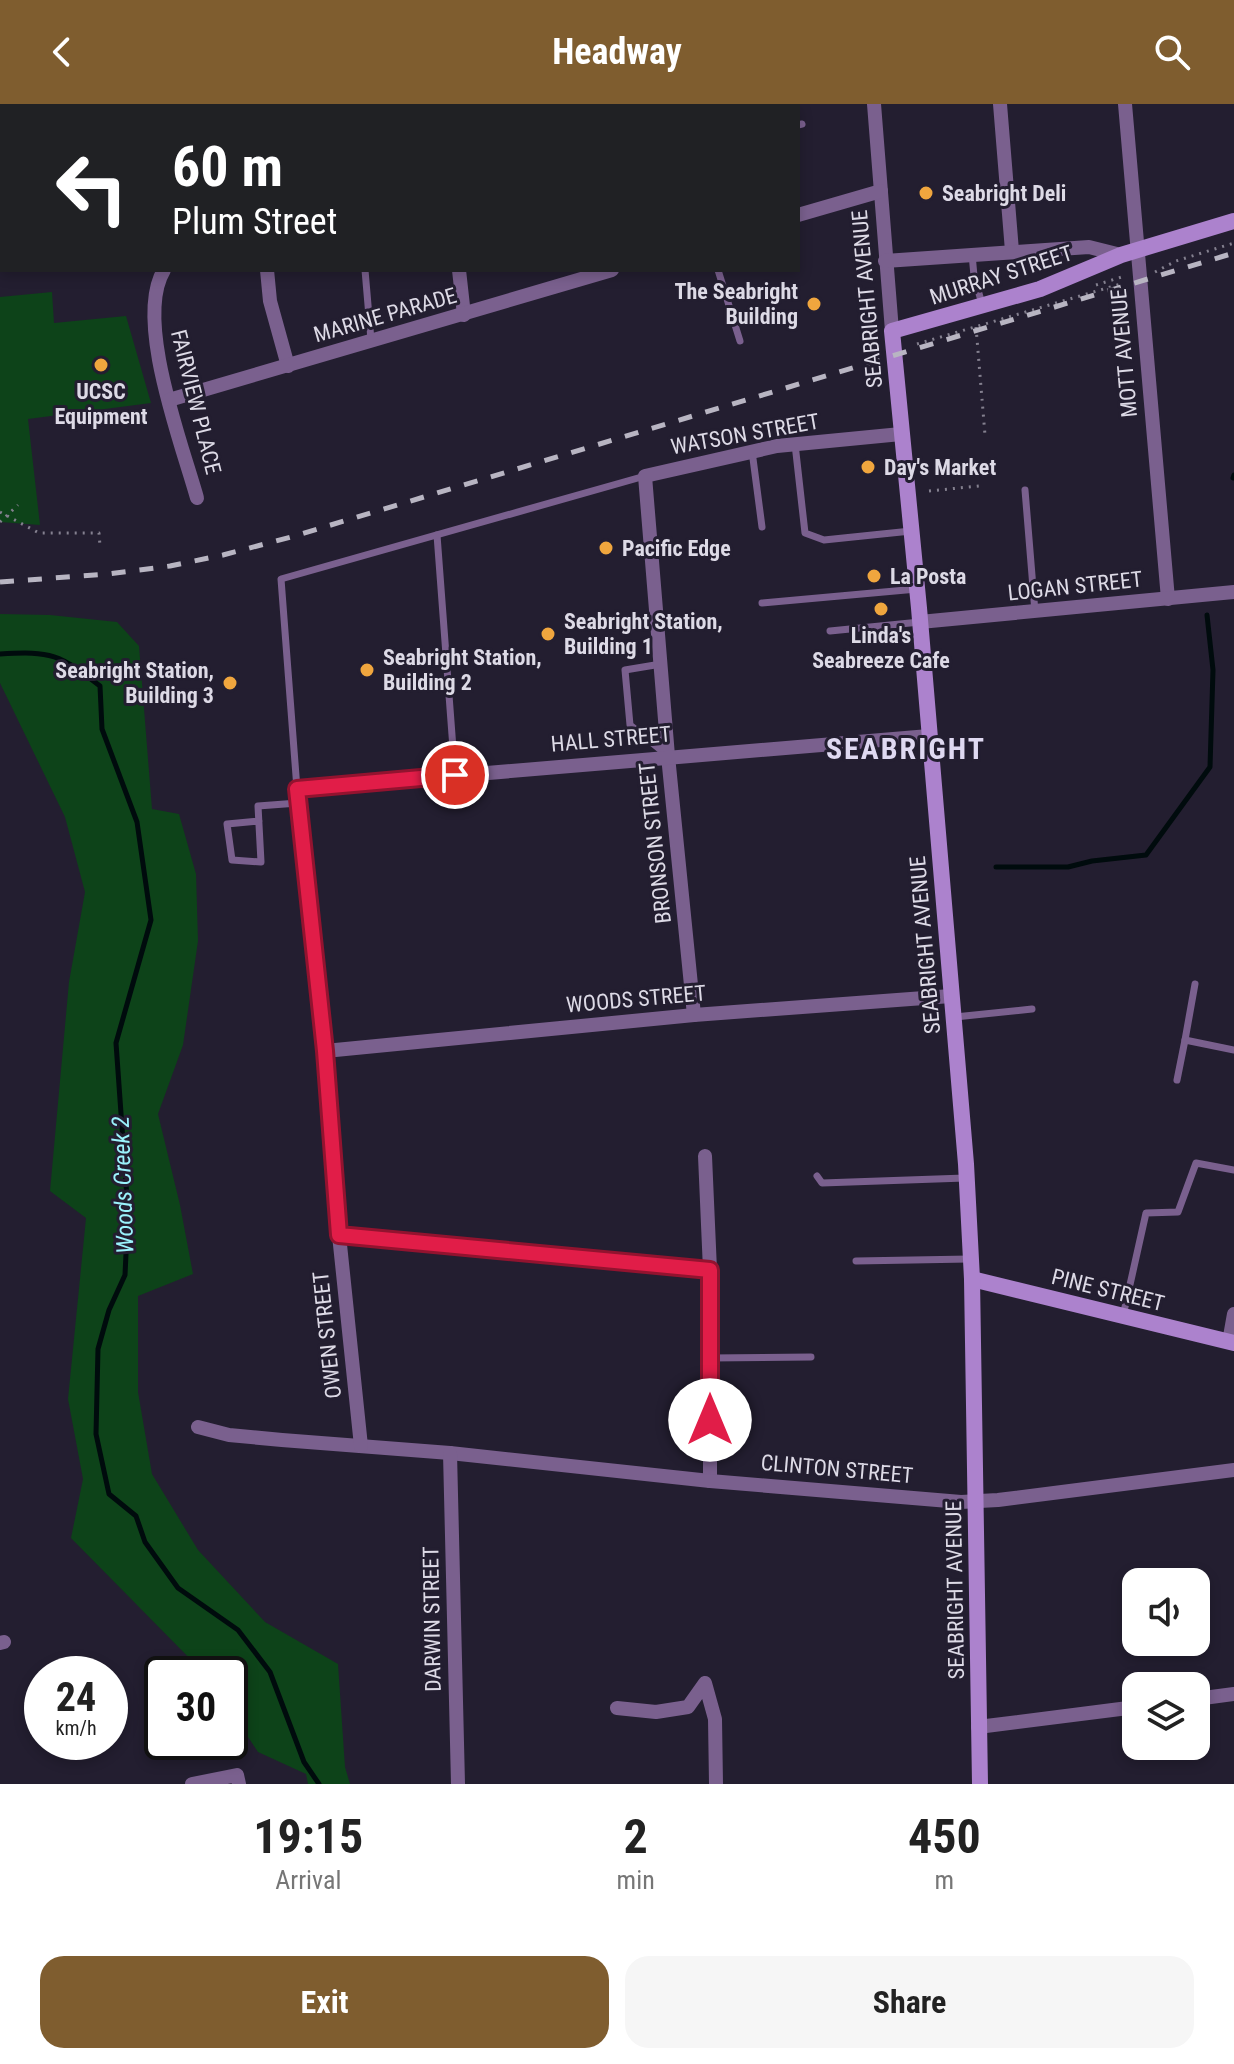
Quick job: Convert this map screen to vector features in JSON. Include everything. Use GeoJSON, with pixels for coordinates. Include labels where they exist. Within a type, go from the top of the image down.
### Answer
{"type":"FeatureCollection","features":[{"type":"Feature","properties":{"kind":"main road","name":"MURRAY STREET"},"geometry":{"type":"LineString","coordinates":[[892,331],[1040,289],[1130,253],[1234,221]]}},
{"type":"Feature","properties":{"kind":"main road","name":"SEABRIGHT AVENUE"},"geometry":{"type":"LineString","coordinates":[[892,331],[967,1178],[977,1501],[980,1784]]}},
{"type":"Feature","properties":{"kind":"main road","name":"PINE STREET"},"geometry":{"type":"LineString","coordinates":[[972,1279],[1231,1342]]}},
{"type":"Feature","properties":{"kind":"street","name":"SEABRIGHT AVENUE"},"geometry":{"type":"LineString","coordinates":[[874,104],[892,331]]}},
{"type":"Feature","properties":{"kind":"street"},"geometry":{"type":"LineString","coordinates":[[1000,104],[1012,251]]}},
{"type":"Feature","properties":{"kind":"street","name":"MOTT AVENUE"},"geometry":{"type":"LineString","coordinates":[[1125,104],[1130,253],[1168,599]]}},
{"type":"Feature","properties":{"kind":"street"},"geometry":{"type":"LineString","coordinates":[[800,214],[881,191]]}},
{"type":"Feature","properties":{"kind":"street","name":"MURRAY STREET"},"geometry":{"type":"LineString","coordinates":[[885,261],[1089,247],[1130,253]]}},
{"type":"Feature","properties":{"kind":"street","name":"FAIRVIEW PLACE"},"geometry":{"type":"LineString","coordinates":[[163,272],[158,280],[154,336],[197,498]]}},
{"type":"Feature","properties":{"kind":"street"},"geometry":{"type":"LineString","coordinates":[[267,272],[270,301],[288,366]]}},
{"type":"Feature","properties":{"kind":"street"},"geometry":{"type":"LineString","coordinates":[[459,272],[464,315]]}},
{"type":"Feature","properties":{"kind":"street","name":"MARINE PARADE"},"geometry":{"type":"LineString","coordinates":[[169,400],[464,315],[590,273]]}},
{"type":"Feature","properties":{"kind":"street","name":"WATSON STREET"},"geometry":{"type":"LineString","coordinates":[[645,476],[752,451],[901,434]]}},
{"type":"Feature","properties":{"kind":"street","name":"BRONSON STREET"},"geometry":{"type":"LineString","coordinates":[[645,476],[668,756],[694,1015]]}},
{"type":"Feature","properties":{"kind":"street","name":"LOGAN STREET"},"geometry":{"type":"LineString","coordinates":[[920,622],[1234,592]]}},
{"type":"Feature","properties":{"kind":"street","name":"HALL STREET"},"geometry":{"type":"LineString","coordinates":[[298,796],[455,775],[929,736]]}},
{"type":"Feature","properties":{"kind":"street","name":"OWEN STREET"},"geometry":{"type":"LineString","coordinates":[[298,796],[361,1446]]}},
{"type":"Feature","properties":{"kind":"street","name":"WOODS STREET"},"geometry":{"type":"LineString","coordinates":[[325,1051],[694,1015],[951,996]]}},
{"type":"Feature","properties":{"kind":"street"},"geometry":{"type":"LineString","coordinates":[[705,1156],[710,1270],[710,1481]]}},
{"type":"Feature","properties":{"kind":"street"},"geometry":{"type":"LineString","coordinates":[[339,1235],[710,1270]]}},
{"type":"Feature","properties":{"kind":"street"},"geometry":{"type":"LineString","coordinates":[[1231,1342],[1234,1314]]}},
{"type":"Feature","properties":{"kind":"street","name":"CLINTON STREET"},"geometry":{"type":"LineString","coordinates":[[198,1427],[229,1435],[450,1453],[710,1481],[977,1501],[1234,1470]]}},
{"type":"Feature","properties":{"kind":"street","name":"DARWIN STREET"},"geometry":{"type":"LineString","coordinates":[[450,1453],[458,1784]]}},
{"type":"Feature","properties":{"kind":"street"},"geometry":{"type":"LineString","coordinates":[[617,1708],[656,1712],[688,1707],[705,1683],[715,1719],[716,1784]]}},
{"type":"Feature","properties":{"kind":"street"},"geometry":{"type":"LineString","coordinates":[[1210,1697],[1234,1694]]}},
{"type":"Feature","properties":{"kind":"street"},"geometry":{"type":"LineString","coordinates":[[978,1727],[1122,1709]]}},
{"type":"Feature","properties":{"kind":"street"},"geometry":{"type":"LineString","coordinates":[[192,1784],[238,1779]]}},
{"type":"Feature","properties":{"kind":"lane"},"geometry":{"type":"LineString","coordinates":[[972,254],[982,306]]}},
{"type":"Feature","properties":{"kind":"lane"},"geometry":{"type":"LineString","coordinates":[[365,272],[371,342]]}},
{"type":"Feature","properties":{"kind":"lane"},"geometry":{"type":"LineString","coordinates":[[719,272],[740,341]]}},
{"type":"Feature","properties":{"kind":"lane"},"geometry":{"type":"LineString","coordinates":[[795,444],[805,533],[824,540],[911,531]]}},
{"type":"Feature","properties":{"kind":"lane"},"geometry":{"type":"LineString","coordinates":[[752,451],[762,527]]}},
{"type":"Feature","properties":{"kind":"lane"},"geometry":{"type":"LineString","coordinates":[[259,821],[227,824],[232,860],[261,862],[259,821],[258,806],[298,796],[281,579],[645,476]]}},
{"type":"Feature","properties":{"kind":"lane"},"geometry":{"type":"LineString","coordinates":[[1025,490],[1035,612]]}},
{"type":"Feature","properties":{"kind":"lane"},"geometry":{"type":"LineString","coordinates":[[437,535],[455,775]]}},
{"type":"Feature","properties":{"kind":"lane"},"geometry":{"type":"LineString","coordinates":[[762,603],[917,589]]}},
{"type":"Feature","properties":{"kind":"lane"},"geometry":{"type":"LineString","coordinates":[[830,631],[920,622]]}},
{"type":"Feature","properties":{"kind":"lane"},"geometry":{"type":"LineString","coordinates":[[661,664],[625,670],[630,725],[668,756]]}},
{"type":"Feature","properties":{"kind":"lane"},"geometry":{"type":"LineString","coordinates":[[1177,1080],[1195,984]]}},
{"type":"Feature","properties":{"kind":"lane"},"geometry":{"type":"LineString","coordinates":[[953,1017],[1032,1009]]}},
{"type":"Feature","properties":{"kind":"lane"},"geometry":{"type":"LineString","coordinates":[[1185,1040],[1234,1050]]}},
{"type":"Feature","properties":{"kind":"lane"},"geometry":{"type":"LineString","coordinates":[[1123,1316],[1146,1213],[1178,1212],[1196,1163],[1234,1170]]}},
{"type":"Feature","properties":{"kind":"lane"},"geometry":{"type":"LineString","coordinates":[[817,1176],[822,1183],[967,1178]]}},
{"type":"Feature","properties":{"kind":"lane"},"geometry":{"type":"LineString","coordinates":[[856,1261],[971,1258]]}},
{"type":"Feature","properties":{"kind":"lane"},"geometry":{"type":"LineString","coordinates":[[710,1358],[811,1357]]}},
{"type":"Feature","properties":{"kind":"path"},"geometry":{"type":"LineString","coordinates":[[1155,272],[1176,261],[1234,243]]}},
{"type":"Feature","properties":{"kind":"path"},"geometry":{"type":"LineString","coordinates":[[1096,285],[1133,279]]}},
{"type":"Feature","properties":{"kind":"path"},"geometry":{"type":"LineString","coordinates":[[917,344],[1133,279]]}},
{"type":"Feature","properties":{"kind":"path"},"geometry":{"type":"LineString","coordinates":[[976,326],[985,435]]}},
{"type":"Feature","properties":{"kind":"path"},"geometry":{"type":"LineString","coordinates":[[929,491],[979,486]]}},
{"type":"Feature","properties":{"kind":"path"},"geometry":{"type":"LineString","coordinates":[[0,522],[18,505]]}},
{"type":"Feature","properties":{"kind":"path"},"geometry":{"type":"LineString","coordinates":[[0,512],[39,533],[99,533],[100,546]]}},
{"type":"Feature","properties":{"kind":"green space"},"geometry":{"type":"Polygon","coordinates":[[[52,292],[54,323],[126,316],[151,403],[28,419],[40,525],[0,522],[0,297],[52,292]]]}},
{"type":"Feature","properties":{"kind":"green space"},"geometry":{"type":"Polygon","coordinates":[[[0,614],[50,615],[117,622],[139,646],[152,809],[179,814],[196,874],[198,941],[183,1045],[158,1114],[193,1274],[138,1296],[138,1392],[152,1474],[198,1550],[265,1622],[338,1664],[345,1767],[350,1784],[308,1784],[306,1774],[258,1752],[248,1737],[248,1656],[187,1656],[71,1538],[83,1479],[68,1399],[86,1218],[50,1191],[69,982],[85,892],[65,817],[0,683],[0,614]]]}},
{"type":"Feature","properties":{"kind":"waterway"},"geometry":{"type":"LineString","coordinates":[[996,867],[1068,867],[1146,855],[1210,767],[1213,670],[1207,615]]}},
{"type":"Feature","properties":{"kind":"waterway","name":"Woods Creek 2"},"geometry":{"type":"LineString","coordinates":[[0,654],[32,653],[54,657],[100,686],[102,729],[137,822],[151,920],[116,1043],[128,1212],[125,1275],[109,1310],[98,1349],[96,1434],[109,1494],[136,1516],[145,1542],[178,1588],[238,1630],[270,1672],[304,1762],[319,1784]]}},
{"type":"Feature","properties":{"kind":"railway"},"geometry":{"type":"LineString","coordinates":[[0,582],[170,566],[291,537],[1234,253]]}},
{"type":"Feature","properties":{"kind":"place","name":"Seabright Deli"},"geometry":{"type":"Point","coordinates":[926,193]}},
{"type":"Feature","properties":{"kind":"place","name":"The Seabright Building"},"geometry":{"type":"Point","coordinates":[814,304]}},
{"type":"Feature","properties":{"kind":"place","name":"UCSC Equipment"},"geometry":{"type":"Point","coordinates":[101,365]}},
{"type":"Feature","properties":{"kind":"place","name":"Day's Market"},"geometry":{"type":"Point","coordinates":[868,467]}},
{"type":"Feature","properties":{"kind":"place","name":"Pacific Edge"},"geometry":{"type":"Point","coordinates":[606,548]}},
{"type":"Feature","properties":{"kind":"place","name":"La Posta"},"geometry":{"type":"Point","coordinates":[874,576]}},
{"type":"Feature","properties":{"kind":"place","name":"Linda's Seabreeze Cafe"},"geometry":{"type":"Point","coordinates":[881,609]}},
{"type":"Feature","properties":{"kind":"place","name":"Seabright Station, Building 1"},"geometry":{"type":"Point","coordinates":[548,634]}},
{"type":"Feature","properties":{"kind":"place","name":"Seabright Station, Building 2"},"geometry":{"type":"Point","coordinates":[367,670]}},
{"type":"Feature","properties":{"kind":"place","name":"Seabright Station, Building 3"},"geometry":{"type":"Point","coordinates":[230,683]}},
{"type":"Feature","properties":{"kind":"district","name":"SEABRIGHT"},"geometry":{"type":"Point","coordinates":[906,748]}},
{"type":"Feature","properties":{"kind":"route"},"geometry":{"type":"LineString","coordinates":[[455,775],[297,789],[325,1051],[339,1235],[710,1270],[710,1420]]}}]}
